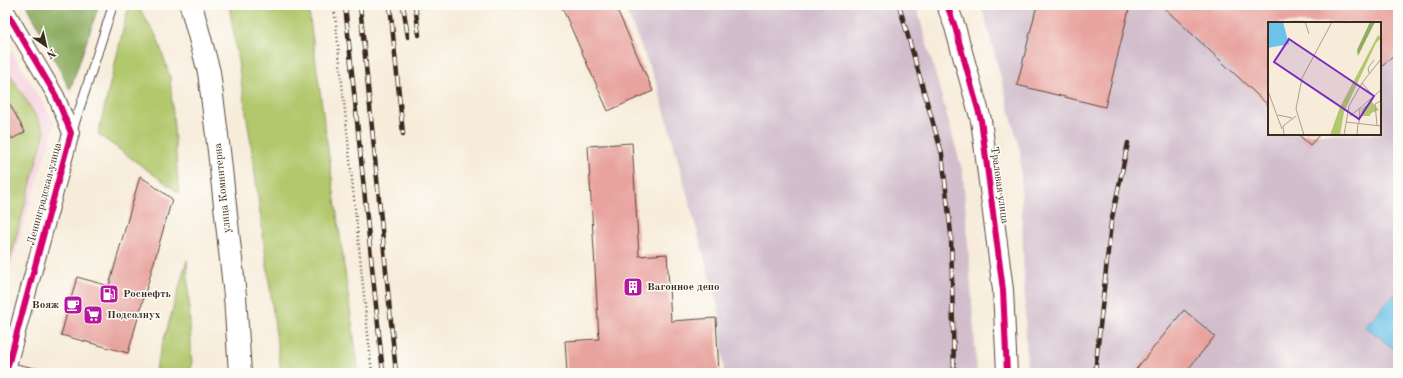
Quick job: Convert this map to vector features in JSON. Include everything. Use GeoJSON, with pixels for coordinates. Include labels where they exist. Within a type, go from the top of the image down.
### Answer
{"type":"FeatureCollection","features":[{"type":"Feature","properties":{"kind":"main road","name":"улица Коминтерна"},"geometry":{"type":"LineString","coordinates":[[191,5],[209,72],[235,296],[240,373]]}},
{"type":"Feature","properties":{"kind":"street","name":"Траловая улица"},"geometry":{"type":"LineString","coordinates":[[947,5],[955,27],[981,120],[1003,290],[1007,373]]}},
{"type":"Feature","properties":{"kind":"street","name":"Ленинградская улица"},"geometry":{"type":"LineString","coordinates":[[5,9],[56,96],[71,133],[7,370]]}},
{"type":"Feature","properties":{"kind":"lane"},"geometry":{"type":"LineString","coordinates":[[71,133],[113,5]]}},
{"type":"Feature","properties":{"kind":"lane"},"geometry":{"type":"LineString","coordinates":[[7,370],[36,373]]}},
{"type":"Feature","properties":{"kind":"path"},"geometry":{"type":"LineString","coordinates":[[334,5],[372,373]]}},
{"type":"Feature","properties":{"kind":"shaded area"},"geometry":{"type":"Polygon","coordinates":[[[624,5],[916,5],[963,173],[977,373],[724,373],[720,315],[658,87],[624,5]]]}},
{"type":"Feature","properties":{"kind":"shaded area"},"geometry":{"type":"Polygon","coordinates":[[[980,5],[1398,5],[1398,291],[1365,326],[1398,352],[1398,373],[1027,373],[1020,150],[985,18],[980,5]]]}},
{"type":"Feature","properties":{"kind":"shaded area"},"geometry":{"type":"Polygon","coordinates":[[[5,40],[55,123],[5,286],[5,40]]]}},
{"type":"Feature","properties":{"kind":"green space"},"geometry":{"type":"Polygon","coordinates":[[[27,5],[99,5],[70,90],[27,5]]]}},
{"type":"Feature","properties":{"kind":"green space"},"geometry":{"type":"Polygon","coordinates":[[[129,5],[137,5],[157,37],[170,77],[179,193],[98,134],[129,5]]]}},
{"type":"Feature","properties":{"kind":"green space"},"geometry":{"type":"Polygon","coordinates":[[[229,5],[308,5],[359,373],[281,373],[251,144],[229,5]]]}},
{"type":"Feature","properties":{"kind":"green space"},"geometry":{"type":"Polygon","coordinates":[[[5,66],[45,131],[5,278],[5,66]]]}},
{"type":"Feature","properties":{"kind":"green space"},"geometry":{"type":"Polygon","coordinates":[[[187,260],[192,367],[185,373],[159,373],[155,370],[187,260]]]}},
{"type":"Feature","properties":{"kind":"water"},"geometry":{"type":"Polygon","coordinates":[[[1398,291],[1398,352],[1365,326],[1398,291]]]}},
{"type":"Feature","properties":{"kind":"building"},"geometry":{"type":"Polygon","coordinates":[[[561,5],[615,5],[653,91],[608,111],[561,5]]]}},
{"type":"Feature","properties":{"kind":"building"},"geometry":{"type":"Polygon","coordinates":[[[1037,5],[1130,5],[1105,107],[1017,85],[1037,5]]]}},
{"type":"Feature","properties":{"kind":"building"},"geometry":{"type":"Polygon","coordinates":[[[1161,5],[1398,5],[1398,50],[1381,68],[1381,22],[1268,22],[1268,105],[1161,5]]]}},
{"type":"Feature","properties":{"kind":"building"},"geometry":{"type":"Polygon","coordinates":[[[8,101],[25,132],[12,139],[5,126],[5,103],[8,101]]]}},
{"type":"Feature","properties":{"kind":"building"},"geometry":{"type":"Polygon","coordinates":[[[1299,135],[1319,135],[1310,145],[1299,135]]]}},
{"type":"Feature","properties":{"kind":"building","name":"Вагонное депо"},"geometry":{"type":"Polygon","coordinates":[[[632,143],[639,256],[667,254],[671,321],[716,318],[719,373],[567,373],[565,341],[599,339],[588,146],[632,143]]]}},
{"type":"Feature","properties":{"kind":"building"},"geometry":{"type":"Polygon","coordinates":[[[140,176],[172,199],[128,353],[61,335],[77,277],[109,286],[140,176]]]}},
{"type":"Feature","properties":{"kind":"building"},"geometry":{"type":"Polygon","coordinates":[[[1184,310],[1215,336],[1185,373],[1133,373],[1184,310]]]}},
{"type":"Feature","properties":{"kind":"railway"},"geometry":{"type":"LineString","coordinates":[[345,5],[383,373]]}},
{"type":"Feature","properties":{"kind":"railway"},"geometry":{"type":"LineString","coordinates":[[360,5],[396,373]]}},
{"type":"Feature","properties":{"kind":"railway"},"geometry":{"type":"LineString","coordinates":[[390,5],[403,134]]}},
{"type":"Feature","properties":{"kind":"railway"},"geometry":{"type":"LineString","coordinates":[[403,5],[408,37]]}},
{"type":"Feature","properties":{"kind":"railway"},"geometry":{"type":"LineString","coordinates":[[415,5],[419,35]]}},
{"type":"Feature","properties":{"kind":"railway"},"geometry":{"type":"LineString","coordinates":[[899,5],[942,154],[951,234],[954,373]]}},
{"type":"Feature","properties":{"kind":"railway"},"geometry":{"type":"LineString","coordinates":[[1095,373],[1111,223],[1128,143]]}},
{"type":"Feature","properties":{"kind":"cycle path"},"geometry":{"type":"LineString","coordinates":[[947,5],[955,27],[981,120],[1003,290],[1007,373]]}},
{"type":"Feature","properties":{"kind":"cycle path"},"geometry":{"type":"LineString","coordinates":[[5,9],[56,96],[71,133],[6,373]]}},
{"type":"Feature","properties":{"kind":"place","name":"Вагонное депо"},"geometry":{"type":"Point","coordinates":[633,287]}},
{"type":"Feature","properties":{"kind":"place","name":"Роснефть"},"geometry":{"type":"Point","coordinates":[109,294]}},
{"type":"Feature","properties":{"kind":"place","name":"Вояж"},"geometry":{"type":"Point","coordinates":[73,305]}},
{"type":"Feature","properties":{"kind":"place","name":"Подсолнух"},"geometry":{"type":"Point","coordinates":[93,315]}}]}
